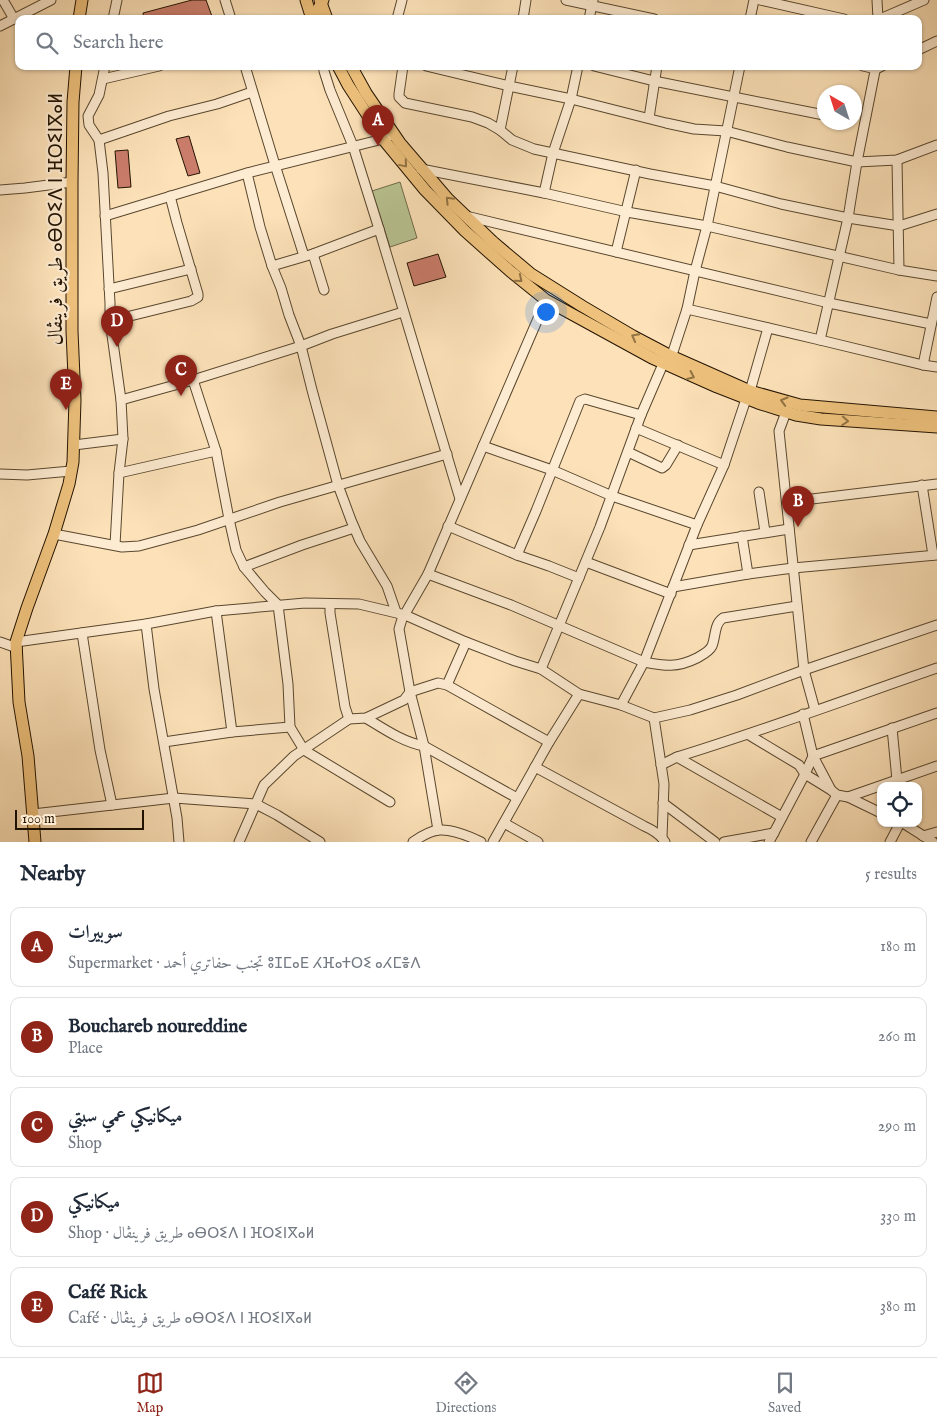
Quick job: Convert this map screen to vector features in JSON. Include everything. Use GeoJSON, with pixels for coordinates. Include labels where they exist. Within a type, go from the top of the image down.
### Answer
{"type":"FeatureCollection","features":[{"type":"Feature","properties":{"kind":"main road"},"geometry":{"type":"LineString","coordinates":[[80,15],[82,0]]}},
{"type":"Feature","properties":{"kind":"main road"},"geometry":{"type":"LineString","coordinates":[[306,0],[312,15]]}},
{"type":"Feature","properties":{"kind":"main road"},"geometry":{"type":"LineString","coordinates":[[315,15],[322,1]]}},
{"type":"Feature","properties":{"kind":"main road"},"geometry":{"type":"LineString","coordinates":[[322,1],[326,15]]}},
{"type":"Feature","properties":{"kind":"main road","name":"طريق فرينڨال ⴰⴱⵔⵉⴷ ⵏ ⴼⵔⵉⵏⴳⴰⵍ"},"geometry":{"type":"LineString","coordinates":[[35,842],[28,756],[19,702],[17,645],[27,608],[54,534],[69,484],[74,445],[72,182],[73,102],[76,70]]}},
{"type":"Feature","properties":{"kind":"main road"},"geometry":{"type":"LineString","coordinates":[[340,70],[383,139],[425,190],[465,231],[546,300],[667,362],[786,412],[821,419],[937,426]]}},
{"type":"Feature","properties":{"kind":"main road"},"geometry":{"type":"LineString","coordinates":[[353,70],[366,93],[394,134],[421,169],[465,216],[540,281],[633,336],[667,362]]}},
{"type":"Feature","properties":{"kind":"main road"},"geometry":{"type":"LineString","coordinates":[[748,395],[800,405],[937,417]]}},
{"type":"Feature","properties":{"kind":"street"},"geometry":{"type":"LineString","coordinates":[[0,26],[14,19],[3,0]]}},
{"type":"Feature","properties":{"kind":"street"},"geometry":{"type":"LineString","coordinates":[[22,15],[51,0]]}},
{"type":"Feature","properties":{"kind":"street"},"geometry":{"type":"LineString","coordinates":[[114,15],[117,0]]}},
{"type":"Feature","properties":{"kind":"street"},"geometry":{"type":"LineString","coordinates":[[225,0],[230,15]]}},
{"type":"Feature","properties":{"kind":"street"},"geometry":{"type":"LineString","coordinates":[[399,15],[402,0]]}},
{"type":"Feature","properties":{"kind":"street"},"geometry":{"type":"LineString","coordinates":[[524,15],[526,0]]}},
{"type":"Feature","properties":{"kind":"street"},"geometry":{"type":"LineString","coordinates":[[566,0],[592,3],[638,15]]}},
{"type":"Feature","properties":{"kind":"street"},"geometry":{"type":"LineString","coordinates":[[751,15],[754,0]]}},
{"type":"Feature","properties":{"kind":"street"},"geometry":{"type":"LineString","coordinates":[[760,0],[826,15]]}},
{"type":"Feature","properties":{"kind":"street"},"geometry":{"type":"LineString","coordinates":[[877,0],[879,15]]}},
{"type":"Feature","properties":{"kind":"street"},"geometry":{"type":"LineString","coordinates":[[888,15],[924,0]]}},
{"type":"Feature","properties":{"kind":"street"},"geometry":{"type":"LineString","coordinates":[[922,48],[937,41]]}},
{"type":"Feature","properties":{"kind":"street"},"geometry":{"type":"LineString","coordinates":[[104,70],[99,95],[88,116],[89,125],[99,140],[103,173],[110,321],[121,400],[123,439],[115,545]]}},
{"type":"Feature","properties":{"kind":"street"},"geometry":{"type":"LineString","coordinates":[[103,79],[142,70]]}},
{"type":"Feature","properties":{"kind":"street"},"geometry":{"type":"LineString","coordinates":[[246,70],[275,165],[308,255],[324,290]]}},
{"type":"Feature","properties":{"kind":"street"},"geometry":{"type":"LineString","coordinates":[[324,70],[330,90],[353,146],[460,499]]}},
{"type":"Feature","properties":{"kind":"street"},"geometry":{"type":"LineString","coordinates":[[402,70],[399,98],[405,103],[472,117],[500,130],[512,140],[522,145],[715,186],[780,204],[848,218],[899,226],[937,214]]}},
{"type":"Feature","properties":{"kind":"street"},"geometry":{"type":"LineString","coordinates":[[443,70],[666,123],[694,129],[726,131],[856,162],[896,160],[937,145]]}},
{"type":"Feature","properties":{"kind":"street"},"geometry":{"type":"LineString","coordinates":[[500,130],[512,70]]}},
{"type":"Feature","properties":{"kind":"street"},"geometry":{"type":"LineString","coordinates":[[544,193],[553,153],[571,99],[577,70]]}},
{"type":"Feature","properties":{"kind":"street"},"geometry":{"type":"LineString","coordinates":[[610,70],[654,81],[817,114]]}},
{"type":"Feature","properties":{"kind":"street"},"geometry":{"type":"LineString","coordinates":[[649,118],[656,70]]}},
{"type":"Feature","properties":{"kind":"street"},"geometry":{"type":"LineString","coordinates":[[541,668],[612,496],[640,415],[667,362],[686,309],[694,271],[707,226],[739,70]]}},
{"type":"Feature","properties":{"kind":"street"},"geometry":{"type":"LineString","coordinates":[[820,340],[840,257],[856,162],[877,70]]}},
{"type":"Feature","properties":{"kind":"street"},"geometry":{"type":"LineString","coordinates":[[99,140],[169,116],[217,104],[252,92]]}},
{"type":"Feature","properties":{"kind":"street"},"geometry":{"type":"LineString","coordinates":[[105,216],[275,165],[383,139],[394,134]]}},
{"type":"Feature","properties":{"kind":"street"},"geometry":{"type":"LineString","coordinates":[[896,160],[899,270]]}},
{"type":"Feature","properties":{"kind":"street"},"geometry":{"type":"LineString","coordinates":[[421,169],[544,193],[627,212],[707,226],[899,270],[937,276]]}},
{"type":"Feature","properties":{"kind":"street"},"geometry":{"type":"LineString","coordinates":[[616,252],[636,170]]}},
{"type":"Feature","properties":{"kind":"street"},"geometry":{"type":"LineString","coordinates":[[247,173],[272,266],[301,346],[338,485],[360,541],[387,586],[401,614],[402,619],[399,629],[410,692],[424,746],[438,830]]}},
{"type":"Feature","properties":{"kind":"street"},"geometry":{"type":"LineString","coordinates":[[0,190],[72,182]]}},
{"type":"Feature","properties":{"kind":"street"},"geometry":{"type":"LineString","coordinates":[[110,321],[195,300],[198,294],[170,196]]}},
{"type":"Feature","properties":{"kind":"street"},"geometry":{"type":"LineString","coordinates":[[465,216],[829,303],[931,324]]}},
{"type":"Feature","properties":{"kind":"street"},"geometry":{"type":"LineString","coordinates":[[272,266],[379,230]]}},
{"type":"Feature","properties":{"kind":"street"},"geometry":{"type":"LineString","coordinates":[[109,289],[191,269]]}},
{"type":"Feature","properties":{"kind":"street"},"geometry":{"type":"LineString","coordinates":[[923,365],[937,297]]}},
{"type":"Feature","properties":{"kind":"street"},"geometry":{"type":"LineString","coordinates":[[401,614],[428,574],[546,300]]}},
{"type":"Feature","properties":{"kind":"street"},"geometry":{"type":"LineString","coordinates":[[686,309],[937,367]]}},
{"type":"Feature","properties":{"kind":"street"},"geometry":{"type":"LineString","coordinates":[[121,400],[193,380],[403,312]]}},
{"type":"Feature","properties":{"kind":"street"},"geometry":{"type":"LineString","coordinates":[[621,705],[644,662],[697,525],[724,465],[768,328]]}},
{"type":"Feature","properties":{"kind":"street"},"geometry":{"type":"LineString","coordinates":[[193,380],[216,451],[236,550],[244,567],[278,605],[288,684],[290,727],[304,750],[390,802]]}},
{"type":"Feature","properties":{"kind":"street"},"geometry":{"type":"LineString","coordinates":[[517,555],[582,399],[640,415]]}},
{"type":"Feature","properties":{"kind":"street"},"geometry":{"type":"LineString","coordinates":[[786,412],[779,431],[804,670],[815,710]]}},
{"type":"Feature","properties":{"kind":"street"},"geometry":{"type":"LineString","coordinates":[[636,428],[724,465]]}},
{"type":"Feature","properties":{"kind":"street"},"geometry":{"type":"LineString","coordinates":[[74,445],[123,439]]}},
{"type":"Feature","properties":{"kind":"street"},"geometry":{"type":"LineString","coordinates":[[628,452],[662,468],[666,465],[678,445]]}},
{"type":"Feature","properties":{"kind":"street"},"geometry":{"type":"LineString","coordinates":[[483,446],[552,470],[612,496],[697,525]]}},
{"type":"Feature","properties":{"kind":"street"},"geometry":{"type":"LineString","coordinates":[[120,473],[216,451]]}},
{"type":"Feature","properties":{"kind":"street"},"geometry":{"type":"LineString","coordinates":[[54,534],[127,547],[140,546],[198,530],[338,485],[447,454]]}},
{"type":"Feature","properties":{"kind":"street"},"geometry":{"type":"LineString","coordinates":[[0,474],[27,475],[71,471]]}},
{"type":"Feature","properties":{"kind":"street"},"geometry":{"type":"LineString","coordinates":[[787,502],[937,484]]}},
{"type":"Feature","properties":{"kind":"street"},"geometry":{"type":"LineString","coordinates":[[586,562],[672,590],[748,574],[793,568],[935,555],[922,485]]}},
{"type":"Feature","properties":{"kind":"street"},"geometry":{"type":"LineString","coordinates":[[759,492],[765,532]]}},
{"type":"Feature","properties":{"kind":"street"},"geometry":{"type":"LineString","coordinates":[[448,526],[579,578]]}},
{"type":"Feature","properties":{"kind":"street"},"geometry":{"type":"LineString","coordinates":[[244,567],[354,528]]}},
{"type":"Feature","properties":{"kind":"street"},"geometry":{"type":"LineString","coordinates":[[689,545],[789,529]]}},
{"type":"Feature","properties":{"kind":"street"},"geometry":{"type":"LineString","coordinates":[[742,536],[748,574]]}},
{"type":"Feature","properties":{"kind":"street"},"geometry":{"type":"LineString","coordinates":[[428,574],[512,605],[644,662],[669,666],[687,663],[709,650],[718,623],[723,618],[797,606]]}},
{"type":"Feature","properties":{"kind":"street"},"geometry":{"type":"LineString","coordinates":[[0,642],[17,645],[216,611],[305,603],[360,604],[401,614],[515,661],[541,668],[579,694],[621,705],[654,718],[690,710],[738,695],[937,624]]}},
{"type":"Feature","properties":{"kind":"street"},"geometry":{"type":"LineString","coordinates":[[330,604],[331,622],[348,719]]}},
{"type":"Feature","properties":{"kind":"street"},"geometry":{"type":"LineString","coordinates":[[216,611],[232,732]]}},
{"type":"Feature","properties":{"kind":"street"},"geometry":{"type":"LineString","coordinates":[[146,624],[154,689],[180,842]]}},
{"type":"Feature","properties":{"kind":"street"},"geometry":{"type":"LineString","coordinates":[[82,633],[100,750],[112,805]]}},
{"type":"Feature","properties":{"kind":"street"},"geometry":{"type":"LineString","coordinates":[[447,685],[466,642]]}},
{"type":"Feature","properties":{"kind":"street"},"geometry":{"type":"LineString","coordinates":[[661,765],[677,757],[748,735],[937,668]]}},
{"type":"Feature","properties":{"kind":"street"},"geometry":{"type":"LineString","coordinates":[[240,841],[262,789],[294,756],[348,719],[366,718],[404,700],[410,692],[438,683],[447,685],[549,742]]}},
{"type":"Feature","properties":{"kind":"street"},"geometry":{"type":"LineString","coordinates":[[493,842],[549,742],[579,694]]}},
{"type":"Feature","properties":{"kind":"street"},"geometry":{"type":"LineString","coordinates":[[769,842],[806,774],[813,756],[937,713]]}},
{"type":"Feature","properties":{"kind":"street"},"geometry":{"type":"LineString","coordinates":[[803,714],[813,756],[834,792]]}},
{"type":"Feature","properties":{"kind":"street"},"geometry":{"type":"LineString","coordinates":[[366,718],[414,744],[424,746],[517,798]]}},
{"type":"Feature","properties":{"kind":"street"},"geometry":{"type":"LineString","coordinates":[[654,718],[664,784],[663,839]]}},
{"type":"Feature","properties":{"kind":"street"},"geometry":{"type":"LineString","coordinates":[[164,742],[232,732],[290,727]]}},
{"type":"Feature","properties":{"kind":"street"},"geometry":{"type":"LineString","coordinates":[[892,728],[898,782]]}},
{"type":"Feature","properties":{"kind":"street"},"geometry":{"type":"LineString","coordinates":[[748,735],[799,766],[806,774],[834,792],[877,811]]}},
{"type":"Feature","properties":{"kind":"street"},"geometry":{"type":"LineString","coordinates":[[677,757],[782,817]]}},
{"type":"Feature","properties":{"kind":"street"},"geometry":{"type":"LineString","coordinates":[[900,782],[937,766]]}},
{"type":"Feature","properties":{"kind":"street"},"geometry":{"type":"LineString","coordinates":[[535,767],[652,829],[663,839]]}},
{"type":"Feature","properties":{"kind":"street"},"geometry":{"type":"LineString","coordinates":[[848,798],[877,789]]}},
{"type":"Feature","properties":{"kind":"street"},"geometry":{"type":"LineString","coordinates":[[811,842],[834,792]]}},
{"type":"Feature","properties":{"kind":"street"},"geometry":{"type":"LineString","coordinates":[[33,814],[174,798],[256,804],[320,842]]}},
{"type":"Feature","properties":{"kind":"street"},"geometry":{"type":"LineString","coordinates":[[663,803],[715,842]]}},
{"type":"Feature","properties":{"kind":"street"},"geometry":{"type":"LineString","coordinates":[[504,823],[538,842]]}},
{"type":"Feature","properties":{"kind":"street"},"geometry":{"type":"LineString","coordinates":[[890,842],[899,827]]}},
{"type":"Feature","properties":{"kind":"street"},"geometry":{"type":"LineString","coordinates":[[413,842],[438,830],[459,833],[481,842]]}},
{"type":"Feature","properties":{"kind":"street"},"geometry":{"type":"LineString","coordinates":[[917,830],[937,832]]}},
{"type":"Feature","properties":{"kind":"street"},"geometry":{"type":"LineString","coordinates":[[917,830],[933,842]]}},
{"type":"Feature","properties":{"kind":"street"},"geometry":{"type":"LineString","coordinates":[[724,842],[774,833]]}},
{"type":"Feature","properties":{"kind":"green space"},"geometry":{"type":"Polygon","coordinates":[[[400,182],[417,238],[390,247],[372,191],[400,182]]]}},
{"type":"Feature","properties":{"kind":"building"},"geometry":{"type":"Polygon","coordinates":[[[192,0],[206,0],[212,15],[143,15],[143,13],[192,0]]]}},
{"type":"Feature","properties":{"kind":"building"},"geometry":{"type":"Polygon","coordinates":[[[189,136],[200,173],[188,176],[176,139],[189,136]]]}},
{"type":"Feature","properties":{"kind":"building"},"geometry":{"type":"Polygon","coordinates":[[[128,150],[131,187],[118,188],[115,151],[128,150]]]}},
{"type":"Feature","properties":{"kind":"building"},"geometry":{"type":"Polygon","coordinates":[[[438,254],[446,277],[414,286],[407,263],[438,254]]]}},
{"type":"Feature","properties":{"kind":"place","name":"سوبيرات"},"geometry":{"type":"Point","coordinates":[378,146]}},
{"type":"Feature","properties":{"kind":"place","name":"ميكانيكي"},"geometry":{"type":"Point","coordinates":[117,347]}},
{"type":"Feature","properties":{"kind":"place","name":"ميكانيكي عمي سبتي"},"geometry":{"type":"Point","coordinates":[181,396]}},
{"type":"Feature","properties":{"kind":"place","name":"Café Rick"},"geometry":{"type":"Point","coordinates":[66,410]}},
{"type":"Feature","properties":{"kind":"place","name":"Bouchareb noureddine"},"geometry":{"type":"Point","coordinates":[798,527]}}]}
